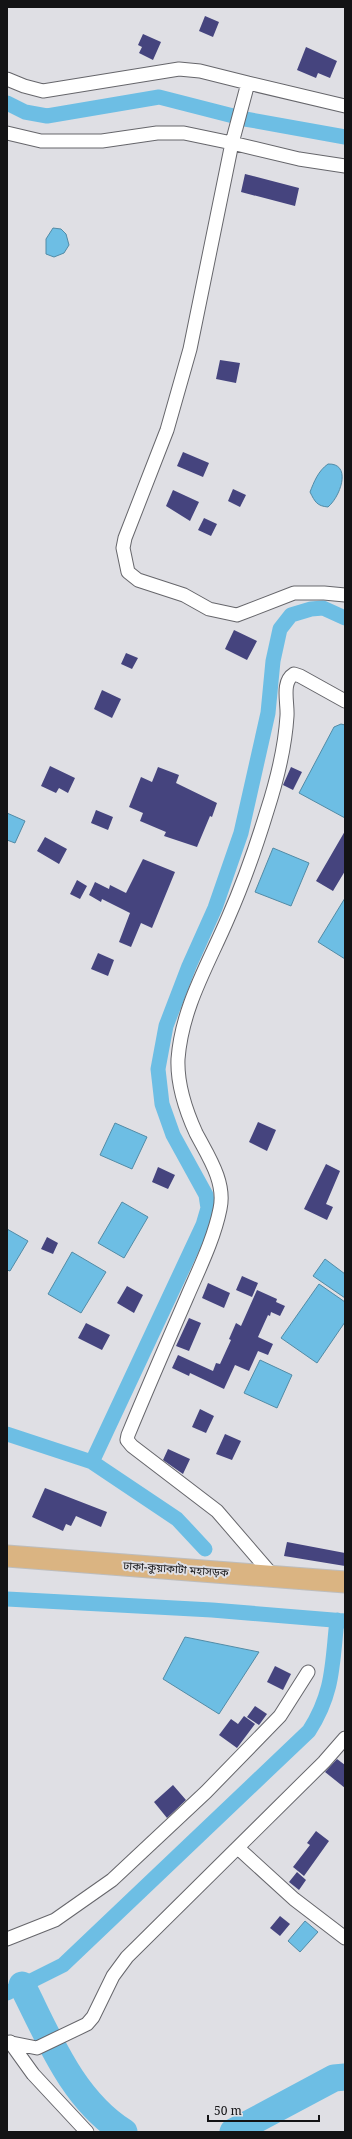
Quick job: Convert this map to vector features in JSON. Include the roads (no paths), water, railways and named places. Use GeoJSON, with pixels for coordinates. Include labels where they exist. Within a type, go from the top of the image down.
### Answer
{"type":"FeatureCollection","features":[{"type":"Feature","properties":{"kind":"main road","name":"ঢাকা-কুয়াকাটা মহাসড়ক"},"geometry":{"type":"LineString","coordinates":[[7,1556],[345,1582]]}},
{"type":"Feature","properties":{"kind":"street"},"geometry":{"type":"LineString","coordinates":[[7,78],[24,86],[43,91],[179,69],[206,73],[345,106]]}},
{"type":"Feature","properties":{"kind":"street"},"geometry":{"type":"LineString","coordinates":[[248,83],[233,137],[190,349],[167,430],[125,538],[123,548],[128,572],[138,580],[184,595],[209,609],[237,615],[294,593],[345,595]]}},
{"type":"Feature","properties":{"kind":"street"},"geometry":{"type":"LineString","coordinates":[[7,133],[40,141],[102,141],[157,132],[233,137],[299,159],[345,166]]}},
{"type":"Feature","properties":{"kind":"street"},"geometry":{"type":"LineString","coordinates":[[273,1576],[216,1511],[132,1446],[127,1440],[198,1270],[220,1209],[221,1197],[214,1167],[196,1132],[185,1104],[180,1084],[178,1060],[188,1007],[228,917],[273,793],[286,723],[287,685],[290,677],[294,674],[300,676],[345,701]]}},
{"type":"Feature","properties":{"kind":"street"},"geometry":{"type":"LineString","coordinates":[[7,1940],[55,1920],[112,1880],[206,1792],[280,1716],[308,1672]]}},
{"type":"Feature","properties":{"kind":"street"},"geometry":{"type":"LineString","coordinates":[[8,2042],[37,2048],[87,2024],[93,2017],[113,1976],[127,1957],[324,1762],[345,1738]]}},
{"type":"Feature","properties":{"kind":"street"},"geometry":{"type":"LineString","coordinates":[[238,1848],[294,1899],[345,1938]]}},
{"type":"Feature","properties":{"kind":"street"},"geometry":{"type":"LineString","coordinates":[[8,2042],[33,2074],[87,2132]]}},
{"type":"Feature","properties":{"kind":"water"},"geometry":{"type":"Polygon","coordinates":[[[53,228],[61,229],[66,234],[69,245],[64,253],[54,257],[46,254],[46,239],[53,228]]]}},
{"type":"Feature","properties":{"kind":"water"},"geometry":{"type":"Polygon","coordinates":[[[328,464],[335,465],[340,469],[342,481],[337,496],[328,507],[321,506],[317,503],[310,492],[319,473],[328,464]]]}},
{"type":"Feature","properties":{"kind":"water"},"geometry":{"type":"Polygon","coordinates":[[[341,724],[345,725],[345,818],[299,793],[334,727],[341,724]]]}},
{"type":"Feature","properties":{"kind":"water"},"geometry":{"type":"Polygon","coordinates":[[[7,813],[25,821],[15,843],[7,840],[7,813]]]}},
{"type":"Feature","properties":{"kind":"water"},"geometry":{"type":"Polygon","coordinates":[[[273,848],[309,863],[291,906],[255,892],[273,848]]]}},
{"type":"Feature","properties":{"kind":"water"},"geometry":{"type":"Polygon","coordinates":[[[345,898],[345,959],[318,942],[345,898]]]}},
{"type":"Feature","properties":{"kind":"water"},"geometry":{"type":"Polygon","coordinates":[[[115,1123],[147,1137],[132,1169],[100,1155],[115,1123]]]}},
{"type":"Feature","properties":{"kind":"water"},"geometry":{"type":"Polygon","coordinates":[[[122,1202],[148,1217],[124,1258],[98,1243],[122,1202]]]}},
{"type":"Feature","properties":{"kind":"water"},"geometry":{"type":"Polygon","coordinates":[[[7,1229],[28,1241],[10,1271],[7,1270],[7,1229]]]}},
{"type":"Feature","properties":{"kind":"water"},"geometry":{"type":"Polygon","coordinates":[[[72,1252],[106,1272],[81,1313],[48,1294],[72,1252]]]}},
{"type":"Feature","properties":{"kind":"water"},"geometry":{"type":"Polygon","coordinates":[[[325,1259],[345,1274],[345,1298],[313,1276],[325,1259]]]}},
{"type":"Feature","properties":{"kind":"water"},"geometry":{"type":"Polygon","coordinates":[[[319,1284],[345,1302],[345,1322],[317,1363],[281,1338],[319,1284]]]}},
{"type":"Feature","properties":{"kind":"water"},"geometry":{"type":"Polygon","coordinates":[[[260,1360],[292,1375],[277,1408],[244,1393],[260,1360]]]}},
{"type":"Feature","properties":{"kind":"water"},"geometry":{"type":"Polygon","coordinates":[[[185,1637],[259,1652],[219,1714],[163,1679],[185,1637]]]}},
{"type":"Feature","properties":{"kind":"water"},"geometry":{"type":"Polygon","coordinates":[[[305,1921],[318,1932],[300,1952],[288,1941],[305,1921]]]}},
{"type":"Feature","properties":{"kind":"waterway"},"geometry":{"type":"LineString","coordinates":[[7,103],[25,112],[47,116],[159,97],[245,119],[345,137]]}},
{"type":"Feature","properties":{"kind":"waterway"},"geometry":{"type":"LineString","coordinates":[[92,1462],[203,1225],[208,1208],[206,1195],[173,1135],[162,1104],[158,1069],[166,1026],[189,966],[215,908],[241,833],[268,713],[273,661],[280,629],[291,615],[311,609],[323,608],[345,618]]}},
{"type":"Feature","properties":{"kind":"waterway"},"geometry":{"type":"LineString","coordinates":[[7,1434],[92,1462],[177,1519],[205,1549]]}},
{"type":"Feature","properties":{"kind":"waterway"},"geometry":{"type":"LineString","coordinates":[[7,1599],[212,1610],[345,1621]]}},
{"type":"Feature","properties":{"kind":"waterway"},"geometry":{"type":"LineString","coordinates":[[7,1993],[63,1965],[309,1731],[317,1717],[328,1690],[333,1664],[337,1620]]}},
{"type":"Feature","properties":{"kind":"waterway"},"geometry":{"type":"LineString","coordinates":[[22,1985],[52,2046],[76,2085],[90,2103],[124,2132]]}},
{"type":"Feature","properties":{"kind":"waterway"},"geometry":{"type":"LineString","coordinates":[[233,2132],[334,2078],[345,2077]]}}]}
